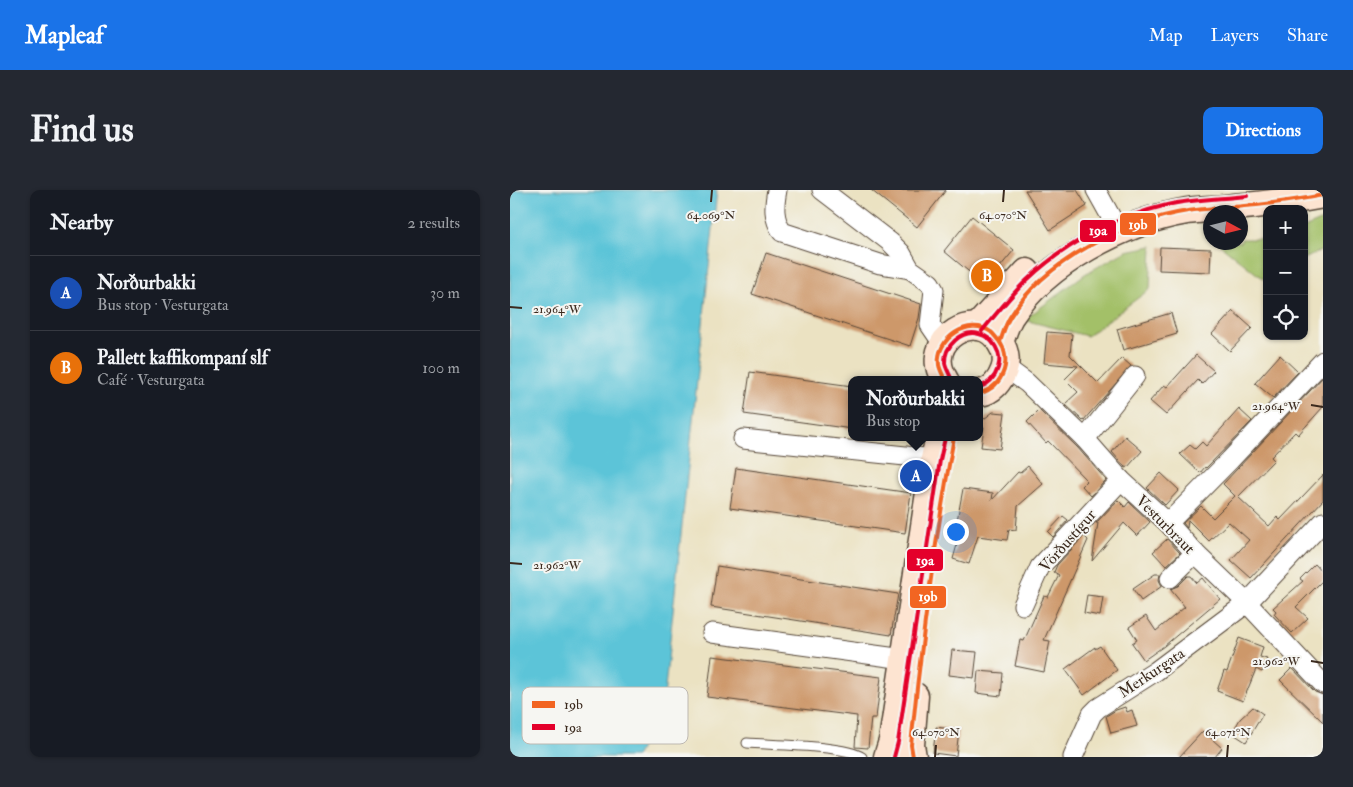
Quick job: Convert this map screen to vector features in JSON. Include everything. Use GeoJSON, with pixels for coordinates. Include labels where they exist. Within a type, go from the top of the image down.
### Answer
{"type":"FeatureCollection","features":[{"type":"Feature","properties":{"kind":"main road"},"geometry":{"type":"LineString","coordinates":[[977,327],[1031,268],[1068,241],[1111,217],[1151,203],[1188,195],[1246,190]]}},
{"type":"Feature","properties":{"kind":"main road"},"geometry":{"type":"LineString","coordinates":[[1248,208],[1305,201]]}},
{"type":"Feature","properties":{"kind":"main road"},"geometry":{"type":"LineString","coordinates":[[1000,342],[1010,318],[1027,295],[1042,281],[1077,255],[1093,245],[1128,229],[1156,219],[1187,211],[1203,214]]}},
{"type":"Feature","properties":{"kind":"main road"},"geometry":{"type":"LineString","coordinates":[[943,376],[939,365],[940,351],[949,336],[957,330],[967,327],[977,327],[990,332],[1000,342],[1004,350],[1005,368],[1001,378],[994,387],[983,392]]}},
{"type":"Feature","properties":{"kind":"main road"},"geometry":{"type":"LineString","coordinates":[[913,757],[911,744],[919,660],[942,503],[953,441]]}},
{"type":"Feature","properties":{"kind":"main road"},"geometry":{"type":"LineString","coordinates":[[887,757],[892,741],[937,448]]}},
{"type":"Feature","properties":{"kind":"street"},"geometry":{"type":"LineString","coordinates":[[778,190],[774,206],[777,224],[782,232],[880,264],[910,269],[930,283],[934,290],[930,325],[943,344]]}},
{"type":"Feature","properties":{"kind":"street"},"geometry":{"type":"LineString","coordinates":[[822,190],[890,242],[901,253],[910,269]]}},
{"type":"Feature","properties":{"kind":"street"},"geometry":{"type":"LineString","coordinates":[[1096,190],[1111,217]]}},
{"type":"Feature","properties":{"kind":"street"},"geometry":{"type":"LineString","coordinates":[[1168,523],[1323,361]]}},
{"type":"Feature","properties":{"kind":"street","name":"Vesturbraut"},"geometry":{"type":"LineString","coordinates":[[1005,368],[1027,383],[1085,440],[1121,480],[1168,523],[1195,553],[1247,603],[1322,681]]}},
{"type":"Feature","properties":{"kind":"street"},"geometry":{"type":"LineString","coordinates":[[1085,440],[1136,376]]}},
{"type":"Feature","properties":{"kind":"street"},"geometry":{"type":"LineString","coordinates":[[743,439],[937,448]]}},
{"type":"Feature","properties":{"kind":"street","name":"Vörðustígur"},"geometry":{"type":"LineString","coordinates":[[1023,605],[1040,567],[1121,480]]}},
{"type":"Feature","properties":{"kind":"street","name":"Merkurgata"},"geometry":{"type":"LineString","coordinates":[[1074,757],[1092,714],[1098,708],[1156,671],[1247,603],[1323,522]]}},
{"type":"Feature","properties":{"kind":"street"},"geometry":{"type":"LineString","coordinates":[[1170,578],[1195,553]]}},
{"type":"Feature","properties":{"kind":"street"},"geometry":{"type":"LineString","coordinates":[[712,633],[904,659]]}},
{"type":"Feature","properties":{"kind":"lane"},"geometry":{"type":"LineString","coordinates":[[747,743],[841,750],[858,754],[862,757]]}},
{"type":"Feature","properties":{"kind":"green space"},"geometry":{"type":"Polygon","coordinates":[[[1323,220],[1323,250],[1308,257],[1308,250],[1308,226],[1323,220]]]}},
{"type":"Feature","properties":{"kind":"green space"},"geometry":{"type":"Polygon","coordinates":[[[1248,239],[1263,239],[1263,279],[1227,250],[1248,250],[1248,239]]]}},
{"type":"Feature","properties":{"kind":"green space"},"geometry":{"type":"Polygon","coordinates":[[[1152,246],[1150,289],[1087,336],[1024,320],[1085,274],[1126,251],[1152,246]]]}},
{"type":"Feature","properties":{"kind":"water"},"geometry":{"type":"Polygon","coordinates":[[[510,190],[717,190],[665,687],[522,687],[522,744],[642,744],[636,757],[510,757],[510,190]]]}},
{"type":"Feature","properties":{"kind":"building"},"geometry":{"type":"Polygon","coordinates":[[[871,190],[946,190],[917,227],[871,190]]]}},
{"type":"Feature","properties":{"kind":"building"},"geometry":{"type":"Polygon","coordinates":[[[1025,190],[1077,190],[1087,206],[1050,230],[1025,190]]]}},
{"type":"Feature","properties":{"kind":"building"},"geometry":{"type":"Polygon","coordinates":[[[972,216],[1014,250],[985,285],[944,251],[972,216]]]}},
{"type":"Feature","properties":{"kind":"building"},"geometry":{"type":"Polygon","coordinates":[[[1160,247],[1211,250],[1210,272],[1159,270],[1160,247]]]}},
{"type":"Feature","properties":{"kind":"building"},"geometry":{"type":"Polygon","coordinates":[[[766,253],[921,304],[919,318],[910,346],[752,294],[766,253]]]}},
{"type":"Feature","properties":{"kind":"building"},"geometry":{"type":"Polygon","coordinates":[[[1233,311],[1252,328],[1230,351],[1212,334],[1233,311]]]}},
{"type":"Feature","properties":{"kind":"building"},"geometry":{"type":"Polygon","coordinates":[[[1171,313],[1177,334],[1123,350],[1117,329],[1171,313]]]}},
{"type":"Feature","properties":{"kind":"building"},"geometry":{"type":"Polygon","coordinates":[[[1047,332],[1072,334],[1070,355],[1098,383],[1122,358],[1131,366],[1083,421],[1065,404],[1078,392],[1065,379],[1078,366],[1044,363],[1047,332]]]}},
{"type":"Feature","properties":{"kind":"building"},"geometry":{"type":"Polygon","coordinates":[[[1196,355],[1214,371],[1202,384],[1198,380],[1166,415],[1150,401],[1164,385],[1167,387],[1196,355]]]}},
{"type":"Feature","properties":{"kind":"building"},"geometry":{"type":"Polygon","coordinates":[[[1280,355],[1298,372],[1273,398],[1255,383],[1280,355]]]}},
{"type":"Feature","properties":{"kind":"building"},"geometry":{"type":"Polygon","coordinates":[[[750,372],[848,385],[848,428],[744,414],[750,372]]]}},
{"type":"Feature","properties":{"kind":"building"},"geometry":{"type":"Polygon","coordinates":[[[1323,377],[1323,407],[1298,435],[1295,432],[1271,457],[1274,460],[1238,497],[1269,526],[1277,517],[1280,520],[1323,475],[1323,500],[1251,578],[1231,560],[1249,540],[1229,522],[1209,541],[1188,520],[1187,528],[1183,523],[1201,506],[1213,518],[1235,496],[1223,484],[1323,377]]]}},
{"type":"Feature","properties":{"kind":"building"},"geometry":{"type":"Polygon","coordinates":[[[1239,409],[1252,421],[1200,473],[1180,454],[1190,445],[1195,449],[1202,442],[1206,446],[1239,409]]]}},
{"type":"Feature","properties":{"kind":"building"},"geometry":{"type":"Polygon","coordinates":[[[1039,410],[1077,447],[1106,480],[1091,496],[1082,486],[1087,481],[1048,441],[1046,443],[1027,422],[1039,410]]]}},
{"type":"Feature","properties":{"kind":"building"},"geometry":{"type":"Polygon","coordinates":[[[993,412],[1005,413],[1000,449],[981,447],[983,441],[983,420],[993,412]]]}},
{"type":"Feature","properties":{"kind":"building"},"geometry":{"type":"Polygon","coordinates":[[[1125,436],[1142,451],[1127,468],[1112,452],[1125,436]]]}},
{"type":"Feature","properties":{"kind":"building"},"geometry":{"type":"Polygon","coordinates":[[[1028,466],[1043,484],[1018,506],[1016,530],[1009,529],[1007,540],[978,536],[969,564],[953,559],[962,527],[956,526],[963,489],[993,493],[992,500],[1018,472],[1020,473],[1028,466]]]}},
{"type":"Feature","properties":{"kind":"building"},"geometry":{"type":"Polygon","coordinates":[[[736,468],[911,493],[905,533],[730,508],[736,468]]]}},
{"type":"Feature","properties":{"kind":"building"},"geometry":{"type":"Polygon","coordinates":[[[1161,473],[1179,490],[1165,505],[1147,488],[1161,473]]]}},
{"type":"Feature","properties":{"kind":"building"},"geometry":{"type":"Polygon","coordinates":[[[1118,500],[1125,507],[1129,502],[1150,522],[1137,536],[1124,523],[1092,561],[1098,523],[1096,523],[1118,500]]]}},
{"type":"Feature","properties":{"kind":"building"},"geometry":{"type":"Polygon","coordinates":[[[1063,516],[1068,520],[1053,537],[1048,532],[1063,516]]]}},
{"type":"Feature","properties":{"kind":"building"},"geometry":{"type":"Polygon","coordinates":[[[1084,536],[1088,540],[1044,640],[1050,641],[1044,672],[1015,666],[1020,640],[1024,641],[1044,596],[1048,597],[1059,575],[1054,572],[1057,565],[1084,536]]]}},
{"type":"Feature","properties":{"kind":"building"},"geometry":{"type":"Polygon","coordinates":[[[1167,539],[1180,553],[1166,566],[1153,552],[1167,539]]]}},
{"type":"Feature","properties":{"kind":"building"},"geometry":{"type":"Polygon","coordinates":[[[1315,564],[1323,573],[1323,580],[1296,607],[1308,618],[1292,633],[1274,614],[1276,611],[1273,608],[1303,581],[1300,579],[1315,564]]]}},
{"type":"Feature","properties":{"kind":"building"},"geometry":{"type":"Polygon","coordinates":[[[717,566],[898,594],[891,635],[711,607],[717,566]]]}},
{"type":"Feature","properties":{"kind":"building"},"geometry":{"type":"Polygon","coordinates":[[[1155,574],[1160,574],[1159,580],[1162,586],[1141,601],[1133,589],[1155,574]]]}},
{"type":"Feature","properties":{"kind":"building"},"geometry":{"type":"Polygon","coordinates":[[[1188,576],[1191,576],[1197,583],[1203,578],[1220,599],[1164,646],[1144,660],[1132,643],[1137,640],[1129,627],[1146,616],[1156,631],[1185,607],[1170,589],[1178,586],[1188,576]]]}},
{"type":"Feature","properties":{"kind":"building"},"geometry":{"type":"Polygon","coordinates":[[[1087,595],[1103,597],[1100,616],[1084,613],[1087,595]]]}},
{"type":"Feature","properties":{"kind":"building"},"geometry":{"type":"Polygon","coordinates":[[[1239,638],[1263,647],[1260,657],[1267,659],[1262,672],[1256,669],[1243,701],[1217,691],[1224,671],[1227,672],[1239,638]]]}},
{"type":"Feature","properties":{"kind":"building"},"geometry":{"type":"Polygon","coordinates":[[[1100,646],[1117,670],[1084,695],[1065,669],[1095,647],[1095,649],[1100,646]]]}},
{"type":"Feature","properties":{"kind":"building"},"geometry":{"type":"Polygon","coordinates":[[[952,650],[977,652],[974,678],[949,675],[952,650]]]}},
{"type":"Feature","properties":{"kind":"building"},"geometry":{"type":"Polygon","coordinates":[[[712,656],[881,677],[876,718],[871,718],[868,748],[855,747],[857,716],[707,697],[712,656]]]}},
{"type":"Feature","properties":{"kind":"building"},"geometry":{"type":"Polygon","coordinates":[[[1292,668],[1315,692],[1323,695],[1323,722],[1280,680],[1292,668]]]}},
{"type":"Feature","properties":{"kind":"building"},"geometry":{"type":"Polygon","coordinates":[[[978,671],[1003,673],[1001,696],[976,693],[978,671]]]}},
{"type":"Feature","properties":{"kind":"building"},"geometry":{"type":"Polygon","coordinates":[[[1125,707],[1127,712],[1132,710],[1137,726],[1111,733],[1106,716],[1125,707]]]}},
{"type":"Feature","properties":{"kind":"building"},"geometry":{"type":"Polygon","coordinates":[[[1253,707],[1263,714],[1246,742],[1232,733],[1240,719],[1253,707]]]}},
{"type":"Feature","properties":{"kind":"building"},"geometry":{"type":"Polygon","coordinates":[[[936,727],[959,730],[956,756],[933,753],[936,727]]]}},
{"type":"Feature","properties":{"kind":"building"},"geometry":{"type":"Polygon","coordinates":[[[1203,731],[1222,748],[1215,757],[1179,757],[1203,731]]]}},
{"type":"Feature","properties":{"kind":"transit line","name":"19b"},"geometry":{"type":"LineString","coordinates":[[1000,342],[1010,317],[1043,278],[1064,261],[1113,234],[1163,216],[1188,211],[1264,204],[1323,195]]}},
{"type":"Feature","properties":{"kind":"transit line","name":"19a"},"geometry":{"type":"LineString","coordinates":[[982,331],[1009,298],[1027,280],[1058,254],[1092,233],[1129,217],[1167,205],[1197,200],[1247,196]]}},
{"type":"Feature","properties":{"kind":"transit line","name":"19b"},"geometry":{"type":"LineString","coordinates":[[943,376],[939,365],[939,355],[948,339],[964,329],[982,328],[992,333],[999,341],[1004,351],[1005,359],[1004,370],[998,382],[992,388],[983,392]]}},
{"type":"Feature","properties":{"kind":"transit line","name":"19a"},"geometry":{"type":"LineString","coordinates":[[950,376],[945,363],[945,357],[951,345],[955,340],[966,334],[979,334],[992,342],[996,347],[999,357],[998,368],[995,374],[983,386]]}},
{"type":"Feature","properties":{"kind":"transit line","name":"19a"},"geometry":{"type":"LineString","coordinates":[[894,757],[898,742],[944,441]]}},
{"type":"Feature","properties":{"kind":"transit line","name":"19b"},"geometry":{"type":"LineString","coordinates":[[913,757],[911,745],[919,668],[935,552],[953,441]]}},
{"type":"Feature","properties":{"kind":"place","name":"Pallett kaffikompaní slf"},"geometry":{"type":"Point","coordinates":[987,276]}},
{"type":"Feature","properties":{"kind":"place","name":"Norðurbakki"},"geometry":{"type":"Point","coordinates":[916,476]}}]}
